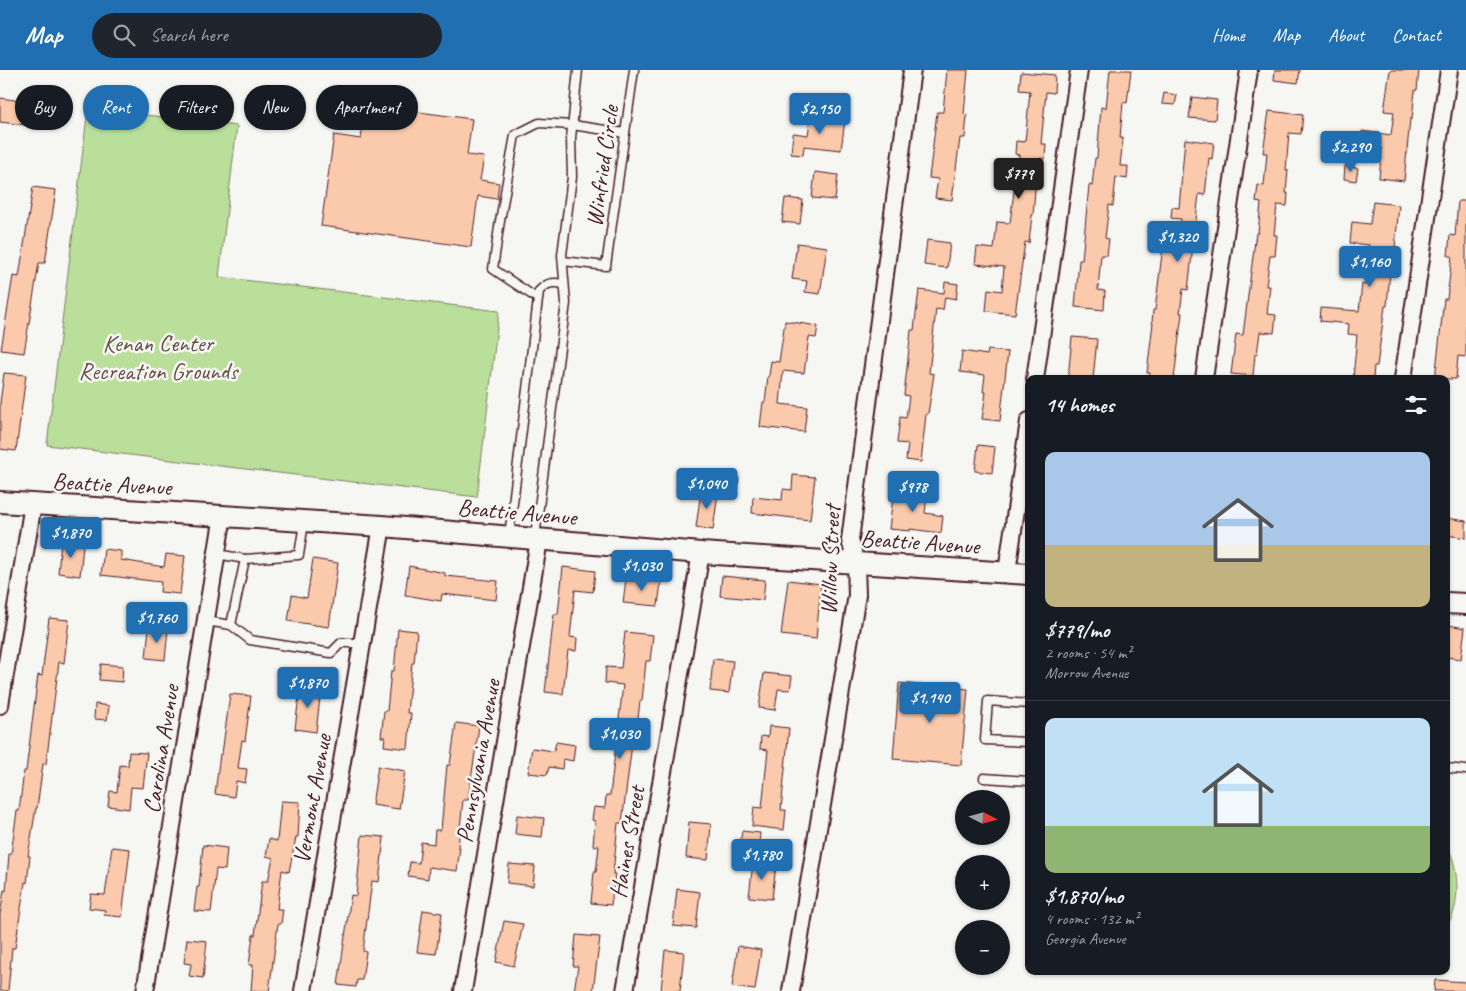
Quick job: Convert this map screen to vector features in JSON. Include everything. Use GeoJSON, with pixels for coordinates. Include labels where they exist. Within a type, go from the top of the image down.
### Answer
{"type":"FeatureCollection","features":[{"type":"Feature","properties":{"kind":"street","name":"Willow Street"},"geometry":{"type":"LineString","coordinates":[[791,991],[857,594],[856,563],[850,540],[912,70]]}},
{"type":"Feature","properties":{"kind":"street"},"geometry":{"type":"LineString","coordinates":[[1036,375],[1079,70]]}},
{"type":"Feature","properties":{"kind":"street"},"geometry":{"type":"LineString","coordinates":[[1205,375],[1249,70]]}},
{"type":"Feature","properties":{"kind":"street"},"geometry":{"type":"LineString","coordinates":[[1404,375],[1449,70]]}},
{"type":"Feature","properties":{"kind":"street"},"geometry":{"type":"LineString","coordinates":[[1007,572],[1025,448]]}},
{"type":"Feature","properties":{"kind":"street","name":"Beattie Avenue"},"geometry":{"type":"LineString","coordinates":[[0,502],[382,526],[701,553],[1025,574]]}},
{"type":"Feature","properties":{"kind":"street"},"geometry":{"type":"LineString","coordinates":[[0,705],[33,504]]}},
{"type":"Feature","properties":{"kind":"street","name":"Carolina Avenue"},"geometry":{"type":"LineString","coordinates":[[145,991],[223,515]]}},
{"type":"Feature","properties":{"kind":"street","name":"Vermont Avenue"},"geometry":{"type":"LineString","coordinates":[[303,991],[382,526]]}},
{"type":"Feature","properties":{"kind":"street","name":"Pennsylvania Avenue"},"geometry":{"type":"LineString","coordinates":[[463,991],[537,539]]}},
{"type":"Feature","properties":{"kind":"street","name":"Haines Street"},"geometry":{"type":"LineString","coordinates":[[625,991],[701,553]]}},
{"type":"Feature","properties":{"kind":"street"},"geometry":{"type":"LineString","coordinates":[[1450,603],[1466,604]]}},
{"type":"Feature","properties":{"kind":"lane"},"geometry":{"type":"LineString","coordinates":[[537,539],[566,303],[562,255],[572,177],[571,138],[578,70]]}},
{"type":"Feature","properties":{"kind":"lane","name":"Winfried Circle"},"geometry":{"type":"LineString","coordinates":[[562,261],[606,266],[634,70]]}},
{"type":"Feature","properties":{"kind":"lane"},"geometry":{"type":"LineString","coordinates":[[538,299],[493,269],[515,135],[539,123],[572,125],[625,133]]}},
{"type":"Feature","properties":{"kind":"lane"},"geometry":{"type":"LineString","coordinates":[[509,537],[539,291],[545,284],[555,282],[564,284]]}},
{"type":"Feature","properties":{"kind":"lane"},"geometry":{"type":"LineString","coordinates":[[217,554],[245,559],[299,555],[304,521]]}},
{"type":"Feature","properties":{"kind":"lane"},"geometry":{"type":"LineString","coordinates":[[230,625],[245,559]]}},
{"type":"Feature","properties":{"kind":"lane"},"geometry":{"type":"LineString","coordinates":[[206,621],[230,625],[250,640],[331,653],[341,643],[362,644]]}},
{"type":"Feature","properties":{"kind":"lane"},"geometry":{"type":"LineString","coordinates":[[1025,704],[988,701],[985,740],[1025,742]]}},
{"type":"Feature","properties":{"kind":"lane"},"geometry":{"type":"LineString","coordinates":[[1450,768],[1466,770]]}},
{"type":"Feature","properties":{"kind":"lane"},"geometry":{"type":"LineString","coordinates":[[984,778],[1025,781]]}},
{"type":"Feature","properties":{"kind":"green space","name":"Kenan Center Recreation Grounds"},"geometry":{"type":"Polygon","coordinates":[[[149,115],[159,117],[159,130],[234,130],[234,126],[237,126],[219,277],[499,311],[477,497],[47,445],[85,130],[149,130],[149,115]]]}},
{"type":"Feature","properties":{"kind":"green space"},"geometry":{"type":"Polygon","coordinates":[[[1450,853],[1454,863],[1457,886],[1455,908],[1450,920],[1450,853]]]}},
{"type":"Feature","properties":{"kind":"building"},"geometry":{"type":"Polygon","coordinates":[[[947,70],[968,70],[964,114],[967,115],[965,138],[960,138],[952,200],[935,198],[938,179],[929,178],[937,112],[943,112],[947,70]]]}},
{"type":"Feature","properties":{"kind":"building"},"geometry":{"type":"Polygon","coordinates":[[[1110,70],[1131,70],[1127,103],[1123,102],[1120,138],[1123,138],[1120,166],[1128,166],[1127,179],[1116,177],[1113,206],[1109,205],[1105,238],[1109,239],[1107,255],[1101,255],[1098,290],[1105,291],[1104,310],[1075,307],[1079,260],[1082,260],[1089,185],[1092,186],[1095,158],[1097,158],[1101,107],[1106,108],[1110,70]]]}},
{"type":"Feature","properties":{"kind":"building"},"geometry":{"type":"Polygon","coordinates":[[[1275,70],[1300,70],[1298,83],[1274,80],[1275,70]]]}},
{"type":"Feature","properties":{"kind":"building"},"geometry":{"type":"Polygon","coordinates":[[[1390,70],[1419,70],[1412,119],[1410,119],[1404,181],[1379,178],[1382,148],[1360,145],[1362,131],[1391,135],[1394,112],[1384,111],[1390,70]]]}},
{"type":"Feature","properties":{"kind":"building"},"geometry":{"type":"Polygon","coordinates":[[[1021,72],[1055,75],[1054,93],[1046,92],[1041,144],[1046,144],[1045,159],[1040,158],[1039,165],[1037,165],[1029,243],[1025,242],[1015,314],[986,311],[988,289],[1002,291],[1004,267],[975,264],[977,247],[994,249],[997,222],[1010,223],[1014,191],[1016,191],[1019,155],[1015,154],[1016,141],[1025,142],[1030,91],[1019,90],[1021,72]]]}},
{"type":"Feature","properties":{"kind":"building"},"geometry":{"type":"Polygon","coordinates":[[[1164,93],[1177,95],[1175,105],[1162,104],[1164,93]]]}},
{"type":"Feature","properties":{"kind":"building"},"geometry":{"type":"Polygon","coordinates":[[[1192,97],[1217,100],[1215,120],[1189,118],[1192,97]]]}},
{"type":"Feature","properties":{"kind":"building"},"geometry":{"type":"Polygon","coordinates":[[[0,98],[15,100],[15,124],[0,122],[0,98]]]}},
{"type":"Feature","properties":{"kind":"building"},"geometry":{"type":"Polygon","coordinates":[[[1269,111],[1303,115],[1301,134],[1289,133],[1286,170],[1288,170],[1287,206],[1277,205],[1274,235],[1277,235],[1275,256],[1270,256],[1266,286],[1270,286],[1267,314],[1276,315],[1274,333],[1260,332],[1253,375],[1231,374],[1236,334],[1243,335],[1256,233],[1258,233],[1261,203],[1256,202],[1258,185],[1264,186],[1267,153],[1263,153],[1269,111]]]}},
{"type":"Feature","properties":{"kind":"building"},"geometry":{"type":"Polygon","coordinates":[[[418,112],[472,119],[467,155],[484,157],[480,180],[499,183],[497,199],[478,196],[471,247],[321,226],[334,135],[361,139],[362,130],[418,130],[418,112]]]}},
{"type":"Feature","properties":{"kind":"building"},"geometry":{"type":"Polygon","coordinates":[[[811,115],[845,120],[841,150],[804,146],[803,155],[791,154],[793,133],[808,135],[811,115]]]}},
{"type":"Feature","properties":{"kind":"building"},"geometry":{"type":"Polygon","coordinates":[[[1185,139],[1214,143],[1212,159],[1209,158],[1205,195],[1199,194],[1188,290],[1183,289],[1174,375],[1150,375],[1150,373],[1147,373],[1153,310],[1155,310],[1163,246],[1177,248],[1181,219],[1171,218],[1172,207],[1179,208],[1185,139]]]}},
{"type":"Feature","properties":{"kind":"building"},"geometry":{"type":"Polygon","coordinates":[[[1345,166],[1358,168],[1356,181],[1344,179],[1345,166]]]}},
{"type":"Feature","properties":{"kind":"building"},"geometry":{"type":"Polygon","coordinates":[[[815,172],[838,175],[835,200],[812,198],[815,172]]]}},
{"type":"Feature","properties":{"kind":"building"},"geometry":{"type":"Polygon","coordinates":[[[33,187],[56,190],[45,263],[39,263],[24,353],[1,350],[13,276],[19,277],[33,187]]]}},
{"type":"Feature","properties":{"kind":"building"},"geometry":{"type":"Polygon","coordinates":[[[785,198],[803,200],[800,224],[782,222],[785,198]]]}},
{"type":"Feature","properties":{"kind":"building"},"geometry":{"type":"Polygon","coordinates":[[[1458,201],[1466,201],[1466,357],[1458,356],[1456,379],[1450,379],[1450,375],[1435,375],[1444,299],[1447,299],[1452,256],[1448,256],[1450,235],[1455,236],[1458,201]]]}},
{"type":"Feature","properties":{"kind":"building"},"geometry":{"type":"Polygon","coordinates":[[[1373,202],[1399,205],[1395,248],[1392,248],[1387,306],[1385,306],[1377,366],[1374,366],[1373,375],[1353,375],[1357,335],[1348,334],[1349,324],[1320,321],[1321,308],[1359,311],[1362,284],[1365,285],[1369,245],[1350,243],[1352,222],[1370,224],[1373,202]]]}},
{"type":"Feature","properties":{"kind":"building"},"geometry":{"type":"Polygon","coordinates":[[[927,240],[950,243],[947,268],[924,265],[927,240]]]}},
{"type":"Feature","properties":{"kind":"building"},"geometry":{"type":"Polygon","coordinates":[[[797,243],[827,247],[820,294],[805,292],[807,281],[792,279],[797,243]]]}},
{"type":"Feature","properties":{"kind":"building"},"geometry":{"type":"Polygon","coordinates":[[[945,282],[958,284],[956,299],[945,297],[943,310],[936,309],[929,373],[934,374],[928,414],[926,414],[921,462],[906,460],[908,444],[897,443],[900,417],[906,418],[909,396],[904,395],[911,330],[914,330],[919,290],[944,293],[945,282]]]}},
{"type":"Feature","properties":{"kind":"building"},"geometry":{"type":"Polygon","coordinates":[[[785,321],[818,326],[816,338],[809,337],[804,373],[783,371],[780,404],[807,407],[804,432],[760,427],[771,361],[779,362],[785,321]]]}},
{"type":"Feature","properties":{"kind":"building"},"geometry":{"type":"Polygon","coordinates":[[[1072,337],[1097,339],[1093,375],[1068,375],[1072,337]]]}},
{"type":"Feature","properties":{"kind":"building"},"geometry":{"type":"Polygon","coordinates":[[[988,350],[1008,352],[1000,421],[982,419],[986,392],[983,392],[985,375],[960,372],[962,351],[987,355],[988,350]]]}},
{"type":"Feature","properties":{"kind":"building"},"geometry":{"type":"Polygon","coordinates":[[[4,373],[26,375],[16,451],[0,449],[0,403],[4,373]]]}},
{"type":"Feature","properties":{"kind":"building"},"geometry":{"type":"Polygon","coordinates":[[[978,445],[995,447],[992,473],[975,471],[978,445]]]}},
{"type":"Feature","properties":{"kind":"building"},"geometry":{"type":"Polygon","coordinates":[[[720,475],[739,478],[737,495],[718,493],[720,475]]]}},
{"type":"Feature","properties":{"kind":"building"},"geometry":{"type":"Polygon","coordinates":[[[793,475],[815,477],[810,520],[752,513],[753,497],[782,500],[783,489],[792,490],[793,475]]]}},
{"type":"Feature","properties":{"kind":"building"},"geometry":{"type":"Polygon","coordinates":[[[894,489],[927,493],[925,513],[943,516],[941,533],[910,529],[910,531],[889,529],[894,489]]]}},
{"type":"Feature","properties":{"kind":"building"},"geometry":{"type":"Polygon","coordinates":[[[701,491],[718,493],[713,530],[696,527],[701,491]]]}},
{"type":"Feature","properties":{"kind":"building"},"geometry":{"type":"Polygon","coordinates":[[[1450,519],[1466,521],[1466,538],[1450,536],[1450,519]]]}},
{"type":"Feature","properties":{"kind":"building"},"geometry":{"type":"Polygon","coordinates":[[[61,542],[83,545],[80,576],[58,573],[61,542]]]}},
{"type":"Feature","properties":{"kind":"building"},"geometry":{"type":"Polygon","coordinates":[[[104,549],[121,551],[121,560],[164,567],[166,554],[185,556],[180,594],[160,592],[161,582],[101,575],[104,549]]]}},
{"type":"Feature","properties":{"kind":"building"},"geometry":{"type":"Polygon","coordinates":[[[313,559],[338,563],[329,627],[288,621],[292,595],[307,598],[313,559]]]}},
{"type":"Feature","properties":{"kind":"building"},"geometry":{"type":"Polygon","coordinates":[[[409,566],[445,573],[445,576],[498,581],[496,600],[442,594],[441,601],[405,595],[409,566]]]}},
{"type":"Feature","properties":{"kind":"building"},"geometry":{"type":"Polygon","coordinates":[[[563,567],[595,571],[593,592],[575,590],[570,637],[577,638],[576,651],[568,650],[563,694],[545,692],[554,614],[558,614],[563,567]]]}},
{"type":"Feature","properties":{"kind":"building"},"geometry":{"type":"Polygon","coordinates":[[[722,576],[765,580],[763,600],[720,596],[722,576]]]}},
{"type":"Feature","properties":{"kind":"building"},"geometry":{"type":"Polygon","coordinates":[[[626,579],[661,582],[658,606],[623,603],[626,579]]]}},
{"type":"Feature","properties":{"kind":"building"},"geometry":{"type":"Polygon","coordinates":[[[788,580],[821,584],[816,639],[781,635],[788,580]]]}},
{"type":"Feature","properties":{"kind":"building"},"geometry":{"type":"Polygon","coordinates":[[[49,618],[69,620],[64,663],[59,662],[46,764],[43,764],[28,856],[30,856],[27,883],[25,882],[15,948],[12,948],[8,991],[0,991],[0,915],[4,890],[6,891],[9,854],[11,854],[17,811],[19,811],[24,771],[26,771],[38,675],[42,676],[49,618]]]}},
{"type":"Feature","properties":{"kind":"building"},"geometry":{"type":"Polygon","coordinates":[[[1450,625],[1465,628],[1461,659],[1450,658],[1450,625]]]}},
{"type":"Feature","properties":{"kind":"building"},"geometry":{"type":"Polygon","coordinates":[[[149,627],[168,629],[165,660],[146,658],[149,627]]]}},
{"type":"Feature","properties":{"kind":"building"},"geometry":{"type":"Polygon","coordinates":[[[398,629],[417,631],[407,713],[411,713],[408,749],[384,746],[385,737],[381,737],[384,711],[387,711],[391,671],[394,671],[398,629]]]}},
{"type":"Feature","properties":{"kind":"building"},"geometry":{"type":"Polygon","coordinates":[[[625,632],[653,635],[650,661],[646,661],[635,744],[632,744],[622,823],[618,823],[611,905],[591,903],[599,846],[593,846],[595,821],[592,820],[594,807],[605,808],[606,795],[610,795],[623,685],[605,683],[606,667],[621,668],[625,632]]]}},
{"type":"Feature","properties":{"kind":"building"},"geometry":{"type":"Polygon","coordinates":[[[713,659],[733,661],[729,693],[710,691],[713,659]]]}},
{"type":"Feature","properties":{"kind":"building"},"geometry":{"type":"Polygon","coordinates":[[[101,664],[123,666],[122,682],[99,680],[101,664]]]}},
{"type":"Feature","properties":{"kind":"building"},"geometry":{"type":"Polygon","coordinates":[[[764,673],[792,676],[790,690],[778,689],[775,710],[759,708],[764,673]]]}},
{"type":"Feature","properties":{"kind":"building"},"geometry":{"type":"Polygon","coordinates":[[[899,683],[968,689],[961,765],[893,759],[899,683]]]}},
{"type":"Feature","properties":{"kind":"building"},"geometry":{"type":"Polygon","coordinates":[[[300,687],[321,689],[316,732],[295,729],[300,687]]]}},
{"type":"Feature","properties":{"kind":"building"},"geometry":{"type":"Polygon","coordinates":[[[230,694],[251,696],[245,741],[242,740],[238,768],[247,769],[245,783],[236,781],[234,797],[215,794],[230,694]]]}},
{"type":"Feature","properties":{"kind":"building"},"geometry":{"type":"Polygon","coordinates":[[[95,704],[109,706],[107,720],[94,719],[95,704]]]}},
{"type":"Feature","properties":{"kind":"building"},"geometry":{"type":"Polygon","coordinates":[[[456,723],[479,726],[468,800],[463,800],[457,871],[429,867],[428,879],[408,876],[410,862],[419,863],[421,842],[434,844],[435,830],[441,830],[447,765],[450,765],[456,723]]]}},
{"type":"Feature","properties":{"kind":"building"},"geometry":{"type":"Polygon","coordinates":[[[769,726],[789,728],[781,810],[786,810],[784,830],[752,826],[754,807],[762,808],[768,750],[760,749],[761,736],[768,737],[769,726]]]}},
{"type":"Feature","properties":{"kind":"building"},"geometry":{"type":"Polygon","coordinates":[[[556,742],[575,745],[573,761],[563,759],[562,769],[549,767],[547,775],[528,773],[532,748],[554,751],[556,742]]]}},
{"type":"Feature","properties":{"kind":"building"},"geometry":{"type":"Polygon","coordinates":[[[129,752],[147,753],[143,788],[131,787],[129,809],[108,806],[110,791],[117,792],[120,765],[128,766],[129,752]]]}},
{"type":"Feature","properties":{"kind":"building"},"geometry":{"type":"Polygon","coordinates":[[[378,766],[405,771],[399,809],[372,805],[378,766]]]}},
{"type":"Feature","properties":{"kind":"building"},"geometry":{"type":"Polygon","coordinates":[[[281,801],[300,802],[298,837],[296,837],[289,872],[282,870],[277,909],[283,909],[281,924],[278,924],[269,991],[251,991],[253,965],[249,965],[253,935],[255,935],[262,881],[268,881],[273,858],[266,856],[269,839],[277,841],[281,801]]]}},
{"type":"Feature","properties":{"kind":"building"},"geometry":{"type":"Polygon","coordinates":[[[517,815],[544,818],[542,837],[515,834],[517,815]]]}},
{"type":"Feature","properties":{"kind":"building"},"geometry":{"type":"Polygon","coordinates":[[[689,822],[711,824],[708,860],[686,858],[689,822]]]}},
{"type":"Feature","properties":{"kind":"building"},"geometry":{"type":"Polygon","coordinates":[[[742,831],[760,833],[759,846],[740,844],[742,831]]]}},
{"type":"Feature","properties":{"kind":"building"},"geometry":{"type":"Polygon","coordinates":[[[362,835],[384,837],[379,882],[372,881],[363,951],[366,952],[362,980],[357,980],[356,987],[338,985],[351,895],[356,896],[362,835]]]}},
{"type":"Feature","properties":{"kind":"building"},"geometry":{"type":"Polygon","coordinates":[[[203,845],[227,848],[225,870],[216,869],[211,912],[194,911],[197,887],[199,887],[203,845]]]}},
{"type":"Feature","properties":{"kind":"building"},"geometry":{"type":"Polygon","coordinates":[[[112,847],[130,849],[122,917],[104,915],[105,910],[89,908],[91,894],[105,895],[112,847]]]}},
{"type":"Feature","properties":{"kind":"building"},"geometry":{"type":"Polygon","coordinates":[[[753,863],[776,865],[772,899],[749,897],[753,863]]]}},
{"type":"Feature","properties":{"kind":"building"},"geometry":{"type":"Polygon","coordinates":[[[509,864],[535,866],[533,886],[507,883],[509,864]]]}},
{"type":"Feature","properties":{"kind":"building"},"geometry":{"type":"Polygon","coordinates":[[[677,889],[700,892],[696,928],[673,926],[677,889]]]}},
{"type":"Feature","properties":{"kind":"building"},"geometry":{"type":"Polygon","coordinates":[[[423,910],[442,913],[436,954],[417,952],[423,910]]]}},
{"type":"Feature","properties":{"kind":"building"},"geometry":{"type":"Polygon","coordinates":[[[504,921],[523,924],[514,966],[496,962],[504,921]]]}},
{"type":"Feature","properties":{"kind":"building"},"geometry":{"type":"Polygon","coordinates":[[[576,935],[600,937],[593,991],[574,991],[578,966],[573,966],[576,935]]]}},
{"type":"Feature","properties":{"kind":"building"},"geometry":{"type":"Polygon","coordinates":[[[187,939],[207,941],[203,978],[189,976],[191,964],[184,963],[187,939]]]}},
{"type":"Feature","properties":{"kind":"building"},"geometry":{"type":"Polygon","coordinates":[[[738,946],[761,950],[755,990],[732,987],[738,946]]]}},
{"type":"Feature","properties":{"kind":"building"},"geometry":{"type":"Polygon","coordinates":[[[665,950],[684,952],[680,991],[661,991],[665,950]]]}},
{"type":"Feature","properties":{"kind":"building"},"geometry":{"type":"Polygon","coordinates":[[[1435,980],[1466,982],[1466,991],[1434,991],[1435,980]]]}}]}
